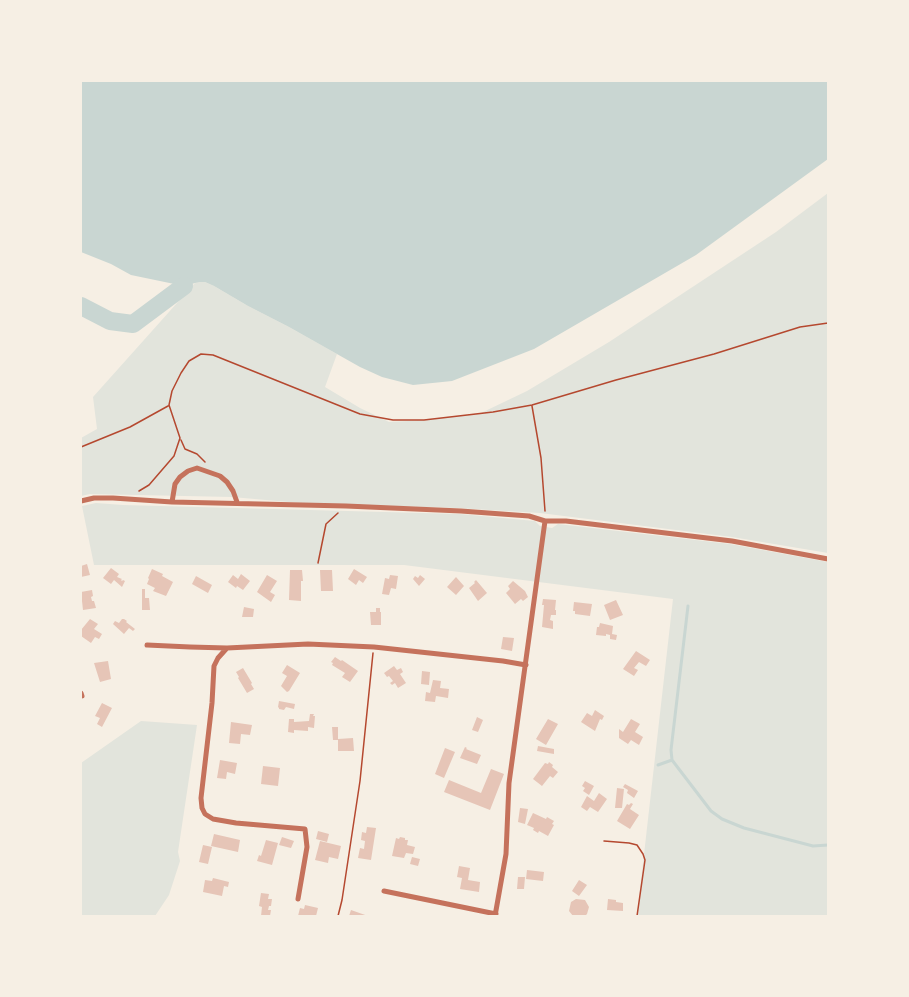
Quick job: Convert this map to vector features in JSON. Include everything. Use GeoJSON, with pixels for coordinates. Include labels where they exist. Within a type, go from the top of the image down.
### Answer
{"type":"FeatureCollection","features":[{"type":"Feature","properties":{"kind":"street"},"geometry":{"type":"LineString","coordinates":[[172,502],[175,484],[180,477],[197,468],[220,476],[233,490],[237,502]]}},
{"type":"Feature","properties":{"kind":"street"},"geometry":{"type":"LineString","coordinates":[[81,501],[94,498],[172,502],[237,502],[529,516],[545,521],[566,521],[732,541],[828,559]]}},
{"type":"Feature","properties":{"kind":"street"},"geometry":{"type":"LineString","coordinates":[[384,891],[495,915],[506,854],[510,783],[545,521]]}},
{"type":"Feature","properties":{"kind":"street"},"geometry":{"type":"LineString","coordinates":[[147,645],[227,648],[308,644],[374,647],[525,665]]}},
{"type":"Feature","properties":{"kind":"street"},"geometry":{"type":"LineString","coordinates":[[227,648],[214,666],[201,798],[202,808],[205,814],[213,819],[305,829],[307,847],[298,899]]}},
{"type":"Feature","properties":{"kind":"path"},"geometry":{"type":"LineString","coordinates":[[208,471],[207,463],[197,454],[185,449],[169,405],[172,391],[181,373],[189,361],[201,354],[213,355],[360,414],[393,420],[424,420],[532,406],[800,327],[828,323]]}},
{"type":"Feature","properties":{"kind":"path"},"geometry":{"type":"LineString","coordinates":[[81,447],[130,427],[169,405]]}},
{"type":"Feature","properties":{"kind":"path"},"geometry":{"type":"LineString","coordinates":[[532,406],[541,458],[545,521]]}},
{"type":"Feature","properties":{"kind":"path"},"geometry":{"type":"LineString","coordinates":[[126,499],[149,485],[174,456],[180,438]]}},
{"type":"Feature","properties":{"kind":"path"},"geometry":{"type":"LineString","coordinates":[[318,563],[326,524],[346,506]]}},
{"type":"Feature","properties":{"kind":"path"},"geometry":{"type":"LineString","coordinates":[[338,916],[360,781],[374,647]]}},
{"type":"Feature","properties":{"kind":"path"},"geometry":{"type":"LineString","coordinates":[[604,841],[637,845],[643,854],[645,860],[637,916]]}},
{"type":"Feature","properties":{"kind":"shaded area"},"geometry":{"type":"Polygon","coordinates":[[[81,81],[828,81],[828,159],[696,255],[534,349],[452,381],[413,385],[382,377],[360,367],[205,282],[184,286],[131,275],[81,252],[81,81]]]}},
{"type":"Feature","properties":{"kind":"shaded area"},"geometry":{"type":"Polygon","coordinates":[[[828,193],[828,553],[732,537],[540,513],[300,503],[232,497],[90,494],[81,496],[81,438],[97,429],[93,397],[199,281],[214,286],[337,354],[325,387],[389,422],[481,413],[527,391],[609,342],[776,232],[828,193]]]}},
{"type":"Feature","properties":{"kind":"shaded area"},"geometry":{"type":"Polygon","coordinates":[[[96,503],[460,514],[535,521],[540,526],[552,528],[558,524],[730,544],[828,562],[828,916],[637,916],[673,599],[404,565],[94,565],[82,506],[96,503]]]}},
{"type":"Feature","properties":{"kind":"shaded area"},"geometry":{"type":"Polygon","coordinates":[[[141,721],[197,725],[178,852],[180,861],[169,895],[155,916],[81,916],[81,763],[141,721]]]}},
{"type":"Feature","properties":{"kind":"building"},"geometry":{"type":"Polygon","coordinates":[[[87,564],[90,575],[81,577],[81,566],[87,564]]]}},
{"type":"Feature","properties":{"kind":"building"},"geometry":{"type":"Polygon","coordinates":[[[111,568],[119,574],[117,577],[125,581],[122,587],[114,580],[111,584],[103,578],[111,568]]]}},
{"type":"Feature","properties":{"kind":"building"},"geometry":{"type":"Polygon","coordinates":[[[152,569],[173,582],[166,596],[153,591],[155,588],[147,584],[152,569]]]}},
{"type":"Feature","properties":{"kind":"building"},"geometry":{"type":"Polygon","coordinates":[[[354,569],[367,577],[363,583],[359,580],[356,585],[348,579],[354,569]]]}},
{"type":"Feature","properties":{"kind":"building"},"geometry":{"type":"Polygon","coordinates":[[[290,570],[302,570],[301,601],[289,600],[290,570]]]}},
{"type":"Feature","properties":{"kind":"building"},"geometry":{"type":"Polygon","coordinates":[[[320,570],[332,570],[333,591],[321,591],[320,570]]]}},
{"type":"Feature","properties":{"kind":"building"},"geometry":{"type":"Polygon","coordinates":[[[241,574],[250,581],[243,590],[228,582],[233,575],[238,579],[241,574]]]}},
{"type":"Feature","properties":{"kind":"building"},"geometry":{"type":"Polygon","coordinates":[[[267,575],[277,581],[270,592],[275,595],[271,602],[257,592],[267,575]]]}},
{"type":"Feature","properties":{"kind":"building"},"geometry":{"type":"Polygon","coordinates":[[[390,575],[398,576],[396,589],[391,588],[389,595],[382,594],[385,578],[389,579],[390,575]]]}},
{"type":"Feature","properties":{"kind":"building"},"geometry":{"type":"Polygon","coordinates":[[[420,575],[425,579],[419,586],[413,579],[420,575]]]}},
{"type":"Feature","properties":{"kind":"building"},"geometry":{"type":"Polygon","coordinates":[[[196,576],[212,585],[208,593],[192,584],[196,576]]]}},
{"type":"Feature","properties":{"kind":"building"},"geometry":{"type":"Polygon","coordinates":[[[456,577],[464,586],[456,595],[447,587],[456,577]]]}},
{"type":"Feature","properties":{"kind":"building"},"geometry":{"type":"Polygon","coordinates":[[[476,580],[487,593],[478,601],[469,588],[476,580]]]}},
{"type":"Feature","properties":{"kind":"building"},"geometry":{"type":"Polygon","coordinates":[[[513,581],[525,591],[528,597],[515,604],[506,593],[513,581]]]}},
{"type":"Feature","properties":{"kind":"building"},"geometry":{"type":"Polygon","coordinates":[[[142,589],[145,589],[145,598],[149,598],[150,610],[142,610],[142,589]]]}},
{"type":"Feature","properties":{"kind":"building"},"geometry":{"type":"Polygon","coordinates":[[[92,590],[93,596],[91,597],[96,608],[83,610],[81,592],[92,590]]]}},
{"type":"Feature","properties":{"kind":"building"},"geometry":{"type":"Polygon","coordinates":[[[543,599],[556,600],[556,615],[551,615],[550,620],[553,621],[553,629],[542,627],[543,599]]]}},
{"type":"Feature","properties":{"kind":"building"},"geometry":{"type":"Polygon","coordinates":[[[616,600],[623,615],[610,620],[604,605],[616,600]]]}},
{"type":"Feature","properties":{"kind":"building"},"geometry":{"type":"Polygon","coordinates":[[[574,602],[592,604],[590,616],[575,614],[574,602]]]}},
{"type":"Feature","properties":{"kind":"building"},"geometry":{"type":"Polygon","coordinates":[[[244,607],[254,609],[253,617],[242,617],[244,607]]]}},
{"type":"Feature","properties":{"kind":"building"},"geometry":{"type":"Polygon","coordinates":[[[376,608],[380,608],[381,625],[371,625],[370,612],[376,612],[376,608]]]}},
{"type":"Feature","properties":{"kind":"building"},"geometry":{"type":"Polygon","coordinates":[[[90,619],[98,624],[94,629],[102,634],[99,639],[95,637],[91,643],[81,636],[81,630],[90,619]]]}},
{"type":"Feature","properties":{"kind":"building"},"geometry":{"type":"Polygon","coordinates":[[[122,619],[135,629],[133,631],[129,628],[124,634],[113,624],[115,621],[119,623],[122,619]]]}},
{"type":"Feature","properties":{"kind":"building"},"geometry":{"type":"Polygon","coordinates":[[[600,623],[613,626],[612,634],[617,635],[616,640],[610,639],[610,635],[606,634],[606,636],[596,635],[600,623]]]}},
{"type":"Feature","properties":{"kind":"building"},"geometry":{"type":"Polygon","coordinates":[[[503,637],[514,638],[512,651],[501,649],[503,637]]]}},
{"type":"Feature","properties":{"kind":"building"},"geometry":{"type":"Polygon","coordinates":[[[636,651],[650,660],[646,666],[639,662],[634,668],[638,670],[634,676],[623,669],[636,651]]]}},
{"type":"Feature","properties":{"kind":"building"},"geometry":{"type":"Polygon","coordinates":[[[335,657],[358,671],[350,682],[342,677],[345,673],[332,665],[331,662],[335,657]]]}},
{"type":"Feature","properties":{"kind":"building"},"geometry":{"type":"Polygon","coordinates":[[[108,661],[111,679],[100,682],[94,663],[108,661]]]}},
{"type":"Feature","properties":{"kind":"building"},"geometry":{"type":"Polygon","coordinates":[[[287,665],[300,673],[287,692],[281,686],[287,676],[282,673],[287,665]]]}},
{"type":"Feature","properties":{"kind":"building"},"geometry":{"type":"Polygon","coordinates":[[[394,666],[397,670],[401,668],[403,672],[400,674],[406,683],[398,688],[395,683],[392,685],[390,683],[393,681],[384,673],[394,666]]]}},
{"type":"Feature","properties":{"kind":"building"},"geometry":{"type":"Polygon","coordinates":[[[243,668],[254,689],[247,693],[236,672],[243,668]]]}},
{"type":"Feature","properties":{"kind":"building"},"geometry":{"type":"Polygon","coordinates":[[[422,671],[430,672],[429,685],[421,684],[422,671]]]}},
{"type":"Feature","properties":{"kind":"building"},"geometry":{"type":"Polygon","coordinates":[[[433,680],[441,681],[440,688],[449,689],[448,698],[436,696],[435,702],[425,701],[426,692],[430,693],[433,680]]]}},
{"type":"Feature","properties":{"kind":"building"},"geometry":{"type":"Polygon","coordinates":[[[279,701],[295,704],[294,709],[286,707],[284,710],[279,709],[279,701]]]}},
{"type":"Feature","properties":{"kind":"building"},"geometry":{"type":"Polygon","coordinates":[[[102,703],[112,708],[102,727],[97,724],[100,718],[95,716],[102,703]]]}},
{"type":"Feature","properties":{"kind":"building"},"geometry":{"type":"Polygon","coordinates":[[[595,710],[604,716],[602,720],[600,719],[595,731],[581,722],[587,713],[592,716],[595,710]]]}},
{"type":"Feature","properties":{"kind":"building"},"geometry":{"type":"Polygon","coordinates":[[[310,714],[315,716],[314,728],[308,727],[308,731],[288,732],[289,719],[294,719],[294,722],[309,721],[310,714]]]}},
{"type":"Feature","properties":{"kind":"building"},"geometry":{"type":"Polygon","coordinates":[[[477,717],[483,720],[478,732],[472,730],[477,717]]]}},
{"type":"Feature","properties":{"kind":"building"},"geometry":{"type":"Polygon","coordinates":[[[548,719],[558,724],[546,745],[536,739],[548,719]]]}},
{"type":"Feature","properties":{"kind":"building"},"geometry":{"type":"Polygon","coordinates":[[[631,719],[640,724],[635,732],[643,737],[639,745],[631,740],[628,744],[619,738],[619,729],[623,732],[631,719]]]}},
{"type":"Feature","properties":{"kind":"building"},"geometry":{"type":"Polygon","coordinates":[[[231,722],[252,725],[250,735],[241,734],[240,744],[229,743],[231,722]]]}},
{"type":"Feature","properties":{"kind":"building"},"geometry":{"type":"Polygon","coordinates":[[[332,727],[338,727],[338,740],[333,740],[332,727]]]}},
{"type":"Feature","properties":{"kind":"building"},"geometry":{"type":"Polygon","coordinates":[[[353,738],[354,751],[338,751],[338,739],[353,738]]]}},
{"type":"Feature","properties":{"kind":"building"},"geometry":{"type":"Polygon","coordinates":[[[538,746],[554,749],[554,754],[537,751],[538,746]]]}},
{"type":"Feature","properties":{"kind":"building"},"geometry":{"type":"Polygon","coordinates":[[[465,747],[481,755],[477,764],[460,758],[465,747]]]}},
{"type":"Feature","properties":{"kind":"building"},"geometry":{"type":"Polygon","coordinates":[[[445,748],[455,752],[444,778],[435,774],[445,748]]]}},
{"type":"Feature","properties":{"kind":"building"},"geometry":{"type":"Polygon","coordinates":[[[220,760],[237,763],[235,774],[227,772],[226,779],[217,778],[220,760]]]}},
{"type":"Feature","properties":{"kind":"building"},"geometry":{"type":"Polygon","coordinates":[[[549,762],[558,772],[553,778],[550,776],[542,786],[533,779],[545,763],[549,762]]]}},
{"type":"Feature","properties":{"kind":"building"},"geometry":{"type":"Polygon","coordinates":[[[263,766],[280,768],[278,786],[261,784],[263,766]]]}},
{"type":"Feature","properties":{"kind":"building"},"geometry":{"type":"Polygon","coordinates":[[[491,769],[504,774],[490,810],[444,792],[449,780],[481,793],[491,769]]]}},
{"type":"Feature","properties":{"kind":"building"},"geometry":{"type":"Polygon","coordinates":[[[585,781],[594,786],[589,795],[583,791],[585,788],[582,786],[585,781]]]}},
{"type":"Feature","properties":{"kind":"building"},"geometry":{"type":"Polygon","coordinates":[[[625,784],[638,791],[634,798],[623,787],[625,784]]]}},
{"type":"Feature","properties":{"kind":"building"},"geometry":{"type":"Polygon","coordinates":[[[617,788],[624,789],[622,808],[615,808],[617,788]]]}},
{"type":"Feature","properties":{"kind":"building"},"geometry":{"type":"Polygon","coordinates":[[[599,793],[607,799],[598,812],[590,807],[587,811],[581,807],[587,796],[594,801],[599,793]]]}},
{"type":"Feature","properties":{"kind":"building"},"geometry":{"type":"Polygon","coordinates":[[[627,804],[633,804],[630,809],[639,815],[630,829],[617,821],[627,804]]]}},
{"type":"Feature","properties":{"kind":"building"},"geometry":{"type":"Polygon","coordinates":[[[520,808],[528,809],[525,824],[518,822],[520,808]]]}},
{"type":"Feature","properties":{"kind":"building"},"geometry":{"type":"Polygon","coordinates":[[[533,813],[554,821],[548,836],[539,831],[538,833],[527,825],[533,813]]]}},
{"type":"Feature","properties":{"kind":"building"},"geometry":{"type":"Polygon","coordinates":[[[367,827],[376,828],[371,860],[358,858],[360,848],[364,849],[365,841],[361,840],[362,832],[366,833],[367,827]]]}},
{"type":"Feature","properties":{"kind":"building"},"geometry":{"type":"Polygon","coordinates":[[[318,831],[329,834],[327,842],[316,839],[318,831]]]}},
{"type":"Feature","properties":{"kind":"building"},"geometry":{"type":"Polygon","coordinates":[[[214,834],[240,840],[238,852],[211,846],[214,834]]]}},
{"type":"Feature","properties":{"kind":"building"},"geometry":{"type":"Polygon","coordinates":[[[282,837],[294,841],[291,848],[279,845],[282,837]]]}},
{"type":"Feature","properties":{"kind":"building"},"geometry":{"type":"Polygon","coordinates":[[[396,838],[408,840],[407,845],[415,847],[413,854],[406,853],[404,858],[392,856],[396,838]]]}},
{"type":"Feature","properties":{"kind":"building"},"geometry":{"type":"Polygon","coordinates":[[[266,840],[278,843],[272,865],[257,861],[266,840]]]}},
{"type":"Feature","properties":{"kind":"building"},"geometry":{"type":"Polygon","coordinates":[[[320,841],[341,846],[338,859],[329,857],[328,863],[315,860],[320,841]]]}},
{"type":"Feature","properties":{"kind":"building"},"geometry":{"type":"Polygon","coordinates":[[[203,845],[212,847],[208,864],[199,862],[203,845]]]}},
{"type":"Feature","properties":{"kind":"building"},"geometry":{"type":"Polygon","coordinates":[[[412,857],[420,859],[418,866],[410,864],[412,857]]]}},
{"type":"Feature","properties":{"kind":"building"},"geometry":{"type":"Polygon","coordinates":[[[459,866],[470,868],[468,880],[480,882],[479,892],[460,889],[462,878],[457,877],[459,866]]]}},
{"type":"Feature","properties":{"kind":"building"},"geometry":{"type":"Polygon","coordinates":[[[527,870],[544,872],[543,881],[526,879],[527,870]]]}},
{"type":"Feature","properties":{"kind":"building"},"geometry":{"type":"Polygon","coordinates":[[[518,877],[525,877],[524,889],[517,889],[518,877]]]}},
{"type":"Feature","properties":{"kind":"building"},"geometry":{"type":"Polygon","coordinates":[[[213,878],[229,882],[228,887],[224,886],[222,896],[203,892],[205,880],[212,881],[213,878]]]}},
{"type":"Feature","properties":{"kind":"building"},"geometry":{"type":"Polygon","coordinates":[[[579,880],[587,885],[579,896],[572,891],[579,880]]]}},
{"type":"Feature","properties":{"kind":"building"},"geometry":{"type":"Polygon","coordinates":[[[261,893],[269,894],[268,899],[272,899],[268,910],[271,910],[270,916],[261,916],[262,907],[259,906],[261,893]]]}},
{"type":"Feature","properties":{"kind":"building"},"geometry":{"type":"Polygon","coordinates":[[[576,899],[585,900],[589,907],[585,916],[573,916],[569,911],[571,902],[576,899]]]}},
{"type":"Feature","properties":{"kind":"building"},"geometry":{"type":"Polygon","coordinates":[[[608,899],[623,903],[623,911],[607,910],[608,899]]]}},
{"type":"Feature","properties":{"kind":"building"},"geometry":{"type":"Polygon","coordinates":[[[305,905],[318,908],[316,916],[298,916],[300,908],[304,909],[305,905]]]}},
{"type":"Feature","properties":{"kind":"building"},"geometry":{"type":"Polygon","coordinates":[[[351,910],[368,916],[349,916],[351,910]]]}},
{"type":"Feature","properties":{"kind":"waterway"},"geometry":{"type":"LineString","coordinates":[[81,306],[110,321],[133,324],[184,286]]}},
{"type":"Feature","properties":{"kind":"waterway"},"geometry":{"type":"LineString","coordinates":[[688,606],[671,750],[672,760],[711,811],[722,819],[744,828],[813,846],[828,845]]}},
{"type":"Feature","properties":{"kind":"waterway"},"geometry":{"type":"LineString","coordinates":[[658,765],[672,760]]}}]}
